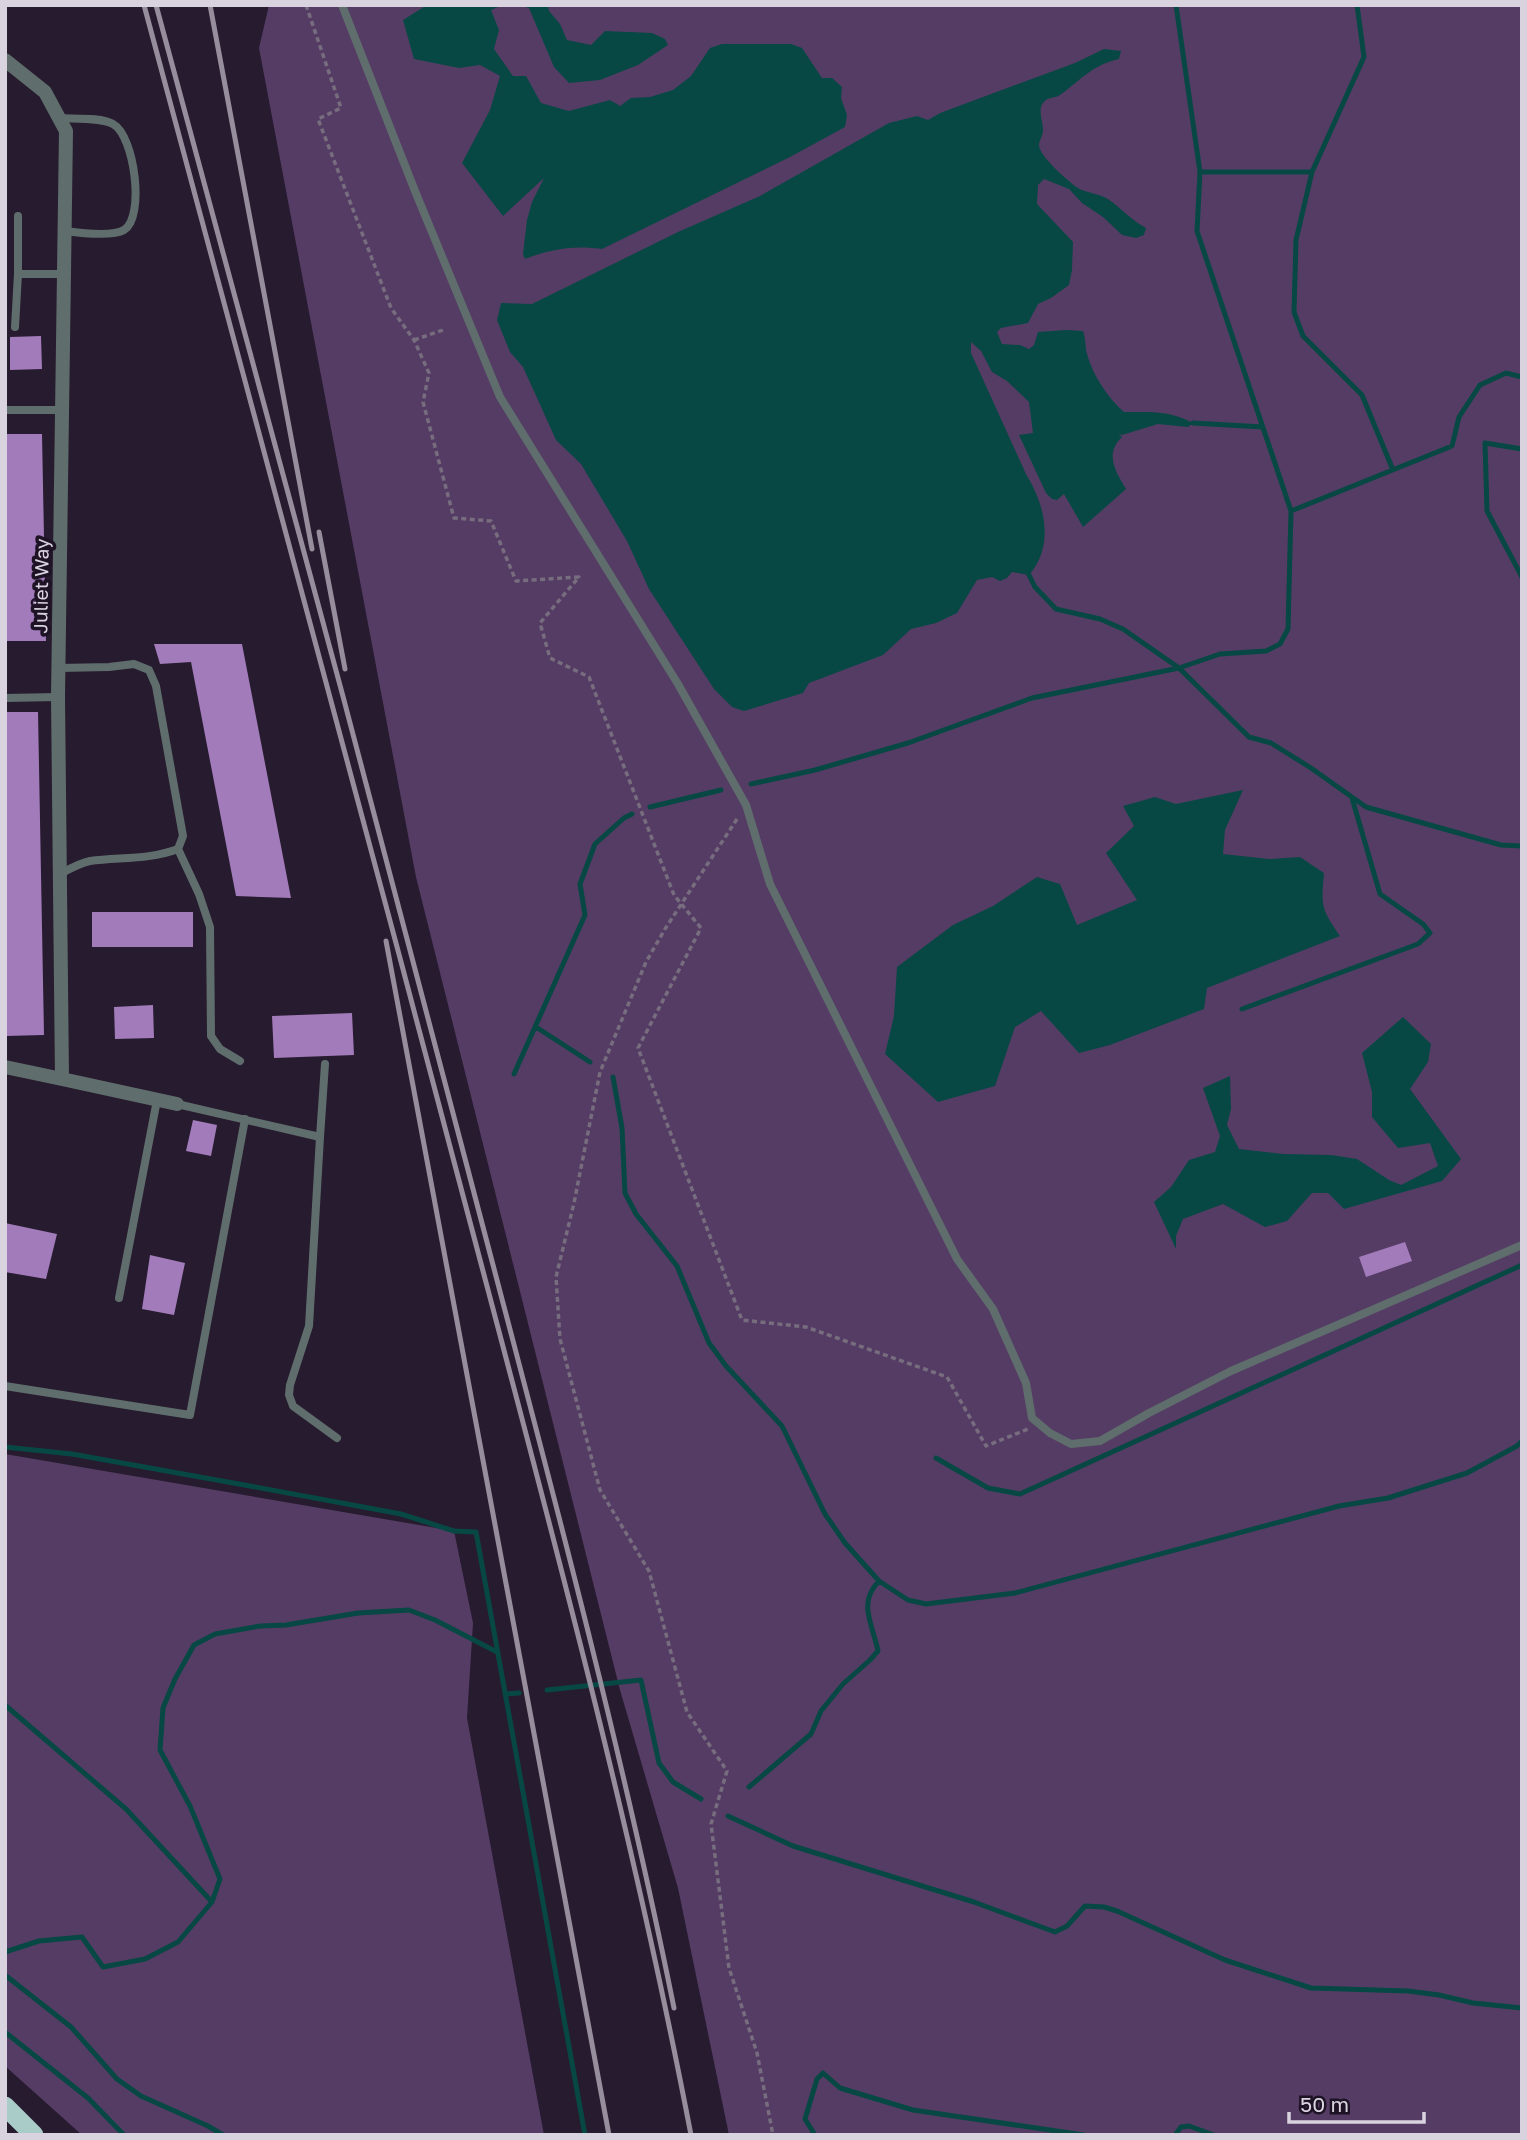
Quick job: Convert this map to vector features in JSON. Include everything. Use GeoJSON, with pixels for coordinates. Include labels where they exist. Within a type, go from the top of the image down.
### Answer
{"type":"FeatureCollection","features":[{"type":"Feature","properties":{"kind":"highway"},"geometry":{"type":"LineString","coordinates":[[5,2106],[34,2135]]}},
{"type":"Feature","properties":{"kind":"street","name":"Juliet Way"},"geometry":{"type":"LineString","coordinates":[[5,60],[45,92],[66,131],[58,697],[62,1079]]}},
{"type":"Feature","properties":{"kind":"street"},"geometry":{"type":"LineString","coordinates":[[5,1067],[177,1104]]}},
{"type":"Feature","properties":{"kind":"lane"},"geometry":{"type":"LineString","coordinates":[[342,5],[500,397],[678,684],[746,805],[770,884],[957,1259],[993,1309],[1026,1383],[1032,1418],[1071,1444],[1100,1441],[1231,1371],[1522,1245]]}},
{"type":"Feature","properties":{"kind":"lane"},"geometry":{"type":"LineString","coordinates":[[59,118],[114,124],[122,132],[130,148],[135,174],[134,215],[129,226],[123,231],[65,231]]}},
{"type":"Feature","properties":{"kind":"lane"},"geometry":{"type":"LineString","coordinates":[[15,327],[18,216]]}},
{"type":"Feature","properties":{"kind":"lane"},"geometry":{"type":"LineString","coordinates":[[18,274],[64,274]]}},
{"type":"Feature","properties":{"kind":"lane"},"geometry":{"type":"LineString","coordinates":[[5,410],[62,410]]}},
{"type":"Feature","properties":{"kind":"lane"},"geometry":{"type":"LineString","coordinates":[[59,668],[134,664],[149,670],[156,686],[183,836],[178,849],[199,894],[210,927],[211,1036],[220,1049],[240,1061]]}},
{"type":"Feature","properties":{"kind":"lane"},"geometry":{"type":"LineString","coordinates":[[5,698],[58,697]]}},
{"type":"Feature","properties":{"kind":"lane"},"geometry":{"type":"LineString","coordinates":[[60,874],[87,861],[144,858],[178,849]]}},
{"type":"Feature","properties":{"kind":"lane"},"geometry":{"type":"LineString","coordinates":[[325,1064],[309,1326],[289,1395],[293,1406],[337,1438]]}},
{"type":"Feature","properties":{"kind":"lane"},"geometry":{"type":"LineString","coordinates":[[119,1298],[157,1100]]}},
{"type":"Feature","properties":{"kind":"lane"},"geometry":{"type":"LineString","coordinates":[[177,1104],[320,1137]]}},
{"type":"Feature","properties":{"kind":"lane"},"geometry":{"type":"LineString","coordinates":[[5,1386],[190,1415],[245,1119]]}},
{"type":"Feature","properties":{"kind":"path"},"geometry":{"type":"LineString","coordinates":[[306,5],[341,108],[318,119],[391,308],[414,340],[429,373],[423,402],[454,518],[491,521],[516,581],[579,577],[540,623],[550,658],[589,677],[674,895],[701,928],[638,1048],[742,1320],[806,1328],[947,1377],[986,1446],[1040,1424]]}},
{"type":"Feature","properties":{"kind":"path"},"geometry":{"type":"LineString","coordinates":[[414,340],[443,330]]}},
{"type":"Feature","properties":{"kind":"path"},"geometry":{"type":"LineString","coordinates":[[746,805],[646,962],[600,1072],[556,1277],[560,1339],[600,1490],[649,1571],[687,1712],[727,1771],[711,1824],[729,1968],[757,2053],[773,2135]]}},
{"type":"Feature","properties":{"kind":"shaded area"},"geometry":{"type":"Polygon","coordinates":[[[269,5],[1522,5],[1522,2135],[729,2135],[678,1888],[620,1690],[416,877],[259,48],[269,5]]]}},
{"type":"Feature","properties":{"kind":"shaded area"},"geometry":{"type":"Polygon","coordinates":[[[427,5],[503,5],[491,10],[499,30],[494,49],[513,76],[526,76],[541,103],[569,111],[610,100],[620,106],[631,98],[650,97],[673,90],[691,76],[710,48],[722,44],[791,44],[802,48],[822,78],[832,78],[842,87],[841,98],[847,115],[845,127],[790,157],[602,249],[563,249],[525,259],[523,254],[527,220],[532,202],[544,178],[503,216],[462,163],[490,110],[500,76],[480,65],[459,68],[414,59],[403,20],[427,5]]]}},
{"type":"Feature","properties":{"kind":"shaded area"},"geometry":{"type":"Polygon","coordinates":[[[517,5],[548,5],[567,40],[591,45],[605,31],[652,33],[665,39],[668,45],[638,65],[600,80],[569,83],[554,67],[529,8],[517,5]]]}},
{"type":"Feature","properties":{"kind":"shaded area"},"geometry":{"type":"Polygon","coordinates":[[[1104,49],[1121,51],[1119,59],[1094,69],[1041,106],[1043,132],[1040,150],[1049,162],[1081,190],[1108,199],[1146,228],[1144,235],[1136,238],[1122,235],[1069,189],[1044,179],[1038,185],[1037,204],[1073,242],[1069,285],[1038,304],[1028,323],[1001,328],[997,332],[1002,344],[1020,345],[1029,349],[1034,345],[1038,332],[1083,331],[1087,354],[1097,378],[1124,412],[1168,414],[1193,423],[1188,427],[1158,424],[1119,434],[1122,437],[1113,456],[1126,489],[1083,527],[1064,494],[1057,500],[1046,493],[1019,435],[1033,433],[1029,402],[1007,381],[992,372],[981,351],[971,342],[971,353],[1033,486],[1042,512],[1044,538],[1037,563],[1029,575],[1012,572],[1000,581],[992,577],[977,580],[957,613],[936,623],[911,629],[883,655],[809,683],[803,693],[744,711],[732,707],[714,689],[649,589],[627,541],[581,464],[556,440],[523,367],[510,352],[497,320],[501,303],[532,304],[678,232],[760,196],[889,123],[917,116],[928,120],[940,113],[1075,63],[1104,49]]]}},
{"type":"Feature","properties":{"kind":"shaded area"},"geometry":{"type":"Polygon","coordinates":[[[1243,790],[1225,830],[1223,854],[1269,859],[1300,857],[1324,873],[1324,906],[1340,936],[1207,988],[1204,1009],[1110,1045],[1079,1053],[1041,1011],[1015,1027],[995,1086],[938,1102],[885,1054],[894,1016],[897,967],[953,925],[993,906],[1037,877],[1060,884],[1077,925],[1137,900],[1106,853],[1134,826],[1123,806],[1155,797],[1176,804],[1243,790]]]}},
{"type":"Feature","properties":{"kind":"shaded area"},"geometry":{"type":"Polygon","coordinates":[[[1403,1017],[1431,1044],[1428,1062],[1410,1089],[1461,1159],[1442,1181],[1344,1209],[1328,1193],[1312,1193],[1287,1221],[1265,1227],[1223,1204],[1183,1219],[1176,1236],[1176,1249],[1154,1202],[1171,1187],[1189,1160],[1215,1152],[1220,1136],[1203,1088],[1230,1076],[1231,1109],[1227,1125],[1239,1149],[1357,1159],[1401,1185],[1438,1166],[1430,1143],[1398,1148],[1372,1117],[1372,1092],[1362,1053],[1403,1017]]]}},
{"type":"Feature","properties":{"kind":"shaded area"},"geometry":{"type":"Polygon","coordinates":[[[5,1454],[454,1531],[473,1623],[467,1718],[544,2135],[82,2135],[5,2066],[5,1454]]]}},
{"type":"Feature","properties":{"kind":"building"},"geometry":{"type":"Polygon","coordinates":[[[41,336],[42,369],[10,370],[10,337],[41,336]]]}},
{"type":"Feature","properties":{"kind":"building"},"geometry":{"type":"Polygon","coordinates":[[[5,434],[42,434],[46,641],[5,641],[5,434]]]}},
{"type":"Feature","properties":{"kind":"building"},"geometry":{"type":"Polygon","coordinates":[[[154,644],[242,644],[291,898],[236,896],[191,662],[160,664],[154,644]]]}},
{"type":"Feature","properties":{"kind":"building"},"geometry":{"type":"Polygon","coordinates":[[[5,712],[38,712],[44,1035],[5,1036],[5,712]]]}},
{"type":"Feature","properties":{"kind":"building"},"geometry":{"type":"Polygon","coordinates":[[[92,912],[193,912],[193,947],[92,947],[92,912]]]}},
{"type":"Feature","properties":{"kind":"building"},"geometry":{"type":"Polygon","coordinates":[[[153,1005],[154,1038],[115,1039],[114,1007],[153,1005]]]}},
{"type":"Feature","properties":{"kind":"building"},"geometry":{"type":"Polygon","coordinates":[[[352,1013],[354,1055],[274,1058],[272,1016],[352,1013]]]}},
{"type":"Feature","properties":{"kind":"building"},"geometry":{"type":"Polygon","coordinates":[[[193,1120],[217,1125],[211,1156],[186,1151],[193,1120]]]}},
{"type":"Feature","properties":{"kind":"building"},"geometry":{"type":"Polygon","coordinates":[[[5,1223],[57,1234],[46,1279],[5,1272],[5,1223]]]}},
{"type":"Feature","properties":{"kind":"building"},"geometry":{"type":"Polygon","coordinates":[[[1405,1242],[1412,1261],[1366,1277],[1359,1257],[1405,1242]]]}},
{"type":"Feature","properties":{"kind":"building"},"geometry":{"type":"Polygon","coordinates":[[[150,1255],[185,1263],[174,1315],[142,1309],[150,1255]]]}},
{"type":"Feature","properties":{"kind":"waterway"},"geometry":{"type":"LineString","coordinates":[[1176,5],[1200,172],[1197,231],[1291,511]]}},
{"type":"Feature","properties":{"kind":"waterway"},"geometry":{"type":"LineString","coordinates":[[1357,5],[1364,57],[1312,172],[1296,240],[1294,312],[1303,336],[1362,395],[1393,470]]}},
{"type":"Feature","properties":{"kind":"waterway"},"geometry":{"type":"LineString","coordinates":[[1200,172],[1312,172]]}},
{"type":"Feature","properties":{"kind":"waterway"},"geometry":{"type":"LineString","coordinates":[[751,784],[815,770],[908,743],[1032,698],[1179,668],[1220,654],[1266,651],[1280,644],[1288,629],[1291,511],[1452,446],[1459,417],[1480,385],[1506,373],[1522,377]]}},
{"type":"Feature","properties":{"kind":"waterway"},"geometry":{"type":"LineString","coordinates":[[1193,423],[1263,427]]}},
{"type":"Feature","properties":{"kind":"waterway"},"geometry":{"type":"LineString","coordinates":[[1522,449],[1485,443],[1487,511],[1522,577]]}},
{"type":"Feature","properties":{"kind":"waterway"},"geometry":{"type":"LineString","coordinates":[[1029,575],[1035,587],[1056,609],[1100,619],[1123,629],[1179,668],[1249,737],[1271,743],[1366,807],[1501,845],[1522,846]]}},
{"type":"Feature","properties":{"kind":"waterway"},"geometry":{"type":"LineString","coordinates":[[650,807],[721,790]]}},
{"type":"Feature","properties":{"kind":"waterway"},"geometry":{"type":"LineString","coordinates":[[1242,1009],[1418,944],[1430,933],[1423,924],[1380,894],[1352,798]]}},
{"type":"Feature","properties":{"kind":"waterway"},"geometry":{"type":"LineString","coordinates":[[514,1074],[585,915],[580,884],[595,844],[632,814]]}},
{"type":"Feature","properties":{"kind":"waterway"},"geometry":{"type":"LineString","coordinates":[[536,1027],[590,1062]]}},
{"type":"Feature","properties":{"kind":"waterway"},"geometry":{"type":"LineString","coordinates":[[613,1077],[622,1128],[625,1193],[636,1214],[677,1266],[709,1343],[726,1366],[782,1426],[825,1514],[845,1543],[879,1581],[908,1600],[926,1604],[1015,1593],[1339,1506],[1388,1498],[1467,1473],[1522,1441]]}},
{"type":"Feature","properties":{"kind":"waterway"},"geometry":{"type":"LineString","coordinates":[[936,1458],[988,1488],[1020,1494],[1522,1265]]}},
{"type":"Feature","properties":{"kind":"waterway"},"geometry":{"type":"LineString","coordinates":[[5,1447],[72,1454],[250,1486],[401,1514],[454,1531],[476,1532],[585,2135]]}},
{"type":"Feature","properties":{"kind":"waterway"},"geometry":{"type":"LineString","coordinates":[[749,1787],[811,1734],[821,1711],[843,1684],[878,1651],[868,1606],[872,1589],[879,1581]]}},
{"type":"Feature","properties":{"kind":"waterway"},"geometry":{"type":"LineString","coordinates":[[5,1952],[39,1941],[82,1937],[103,1967],[145,1959],[178,1942],[212,1902],[220,1879],[190,1806],[160,1750],[163,1708],[194,1645],[215,1634],[260,1626],[286,1625],[358,1613],[409,1610],[435,1620],[497,1652]]}},
{"type":"Feature","properties":{"kind":"waterway"},"geometry":{"type":"LineString","coordinates":[[547,1690],[641,1680],[659,1763],[673,1782],[701,1799]]}},
{"type":"Feature","properties":{"kind":"waterway"},"geometry":{"type":"LineString","coordinates":[[505,1694],[519,1693]]}},
{"type":"Feature","properties":{"kind":"waterway"},"geometry":{"type":"LineString","coordinates":[[5,1705],[126,1809],[212,1902]]}},
{"type":"Feature","properties":{"kind":"waterway"},"geometry":{"type":"LineString","coordinates":[[728,1816],[793,1846],[974,1902],[1055,1932],[1067,1926],[1085,1906],[1104,1907],[1225,1960],[1311,1988],[1408,1991],[1473,2003],[1522,2008]]}},
{"type":"Feature","properties":{"kind":"waterway"},"geometry":{"type":"LineString","coordinates":[[5,1975],[71,2027],[117,2079],[141,2096],[223,2135]]}},
{"type":"Feature","properties":{"kind":"waterway"},"geometry":{"type":"LineString","coordinates":[[5,2032],[88,2098],[124,2135]]}},
{"type":"Feature","properties":{"kind":"waterway"},"geometry":{"type":"LineString","coordinates":[[815,2135],[805,2119],[817,2079],[823,2073],[840,2088],[913,2110],[1084,2135]]}},
{"type":"Feature","properties":{"kind":"waterway"},"geometry":{"type":"LineString","coordinates":[[1175,2135],[1181,2127],[1189,2126],[1214,2135]]}},
{"type":"Feature","properties":{"kind":"railway"},"geometry":{"type":"LineString","coordinates":[[144,5],[560,1562],[643,1905],[691,2135]]}},
{"type":"Feature","properties":{"kind":"railway"},"geometry":{"type":"LineString","coordinates":[[156,5],[314,587],[550,1483],[628,1797],[674,2008]]}},
{"type":"Feature","properties":{"kind":"railway"},"geometry":{"type":"LineString","coordinates":[[210,5],[312,549]]}},
{"type":"Feature","properties":{"kind":"railway"},"geometry":{"type":"LineString","coordinates":[[319,532],[345,669]]}},
{"type":"Feature","properties":{"kind":"railway"},"geometry":{"type":"LineString","coordinates":[[386,941],[609,2135]]}}]}
